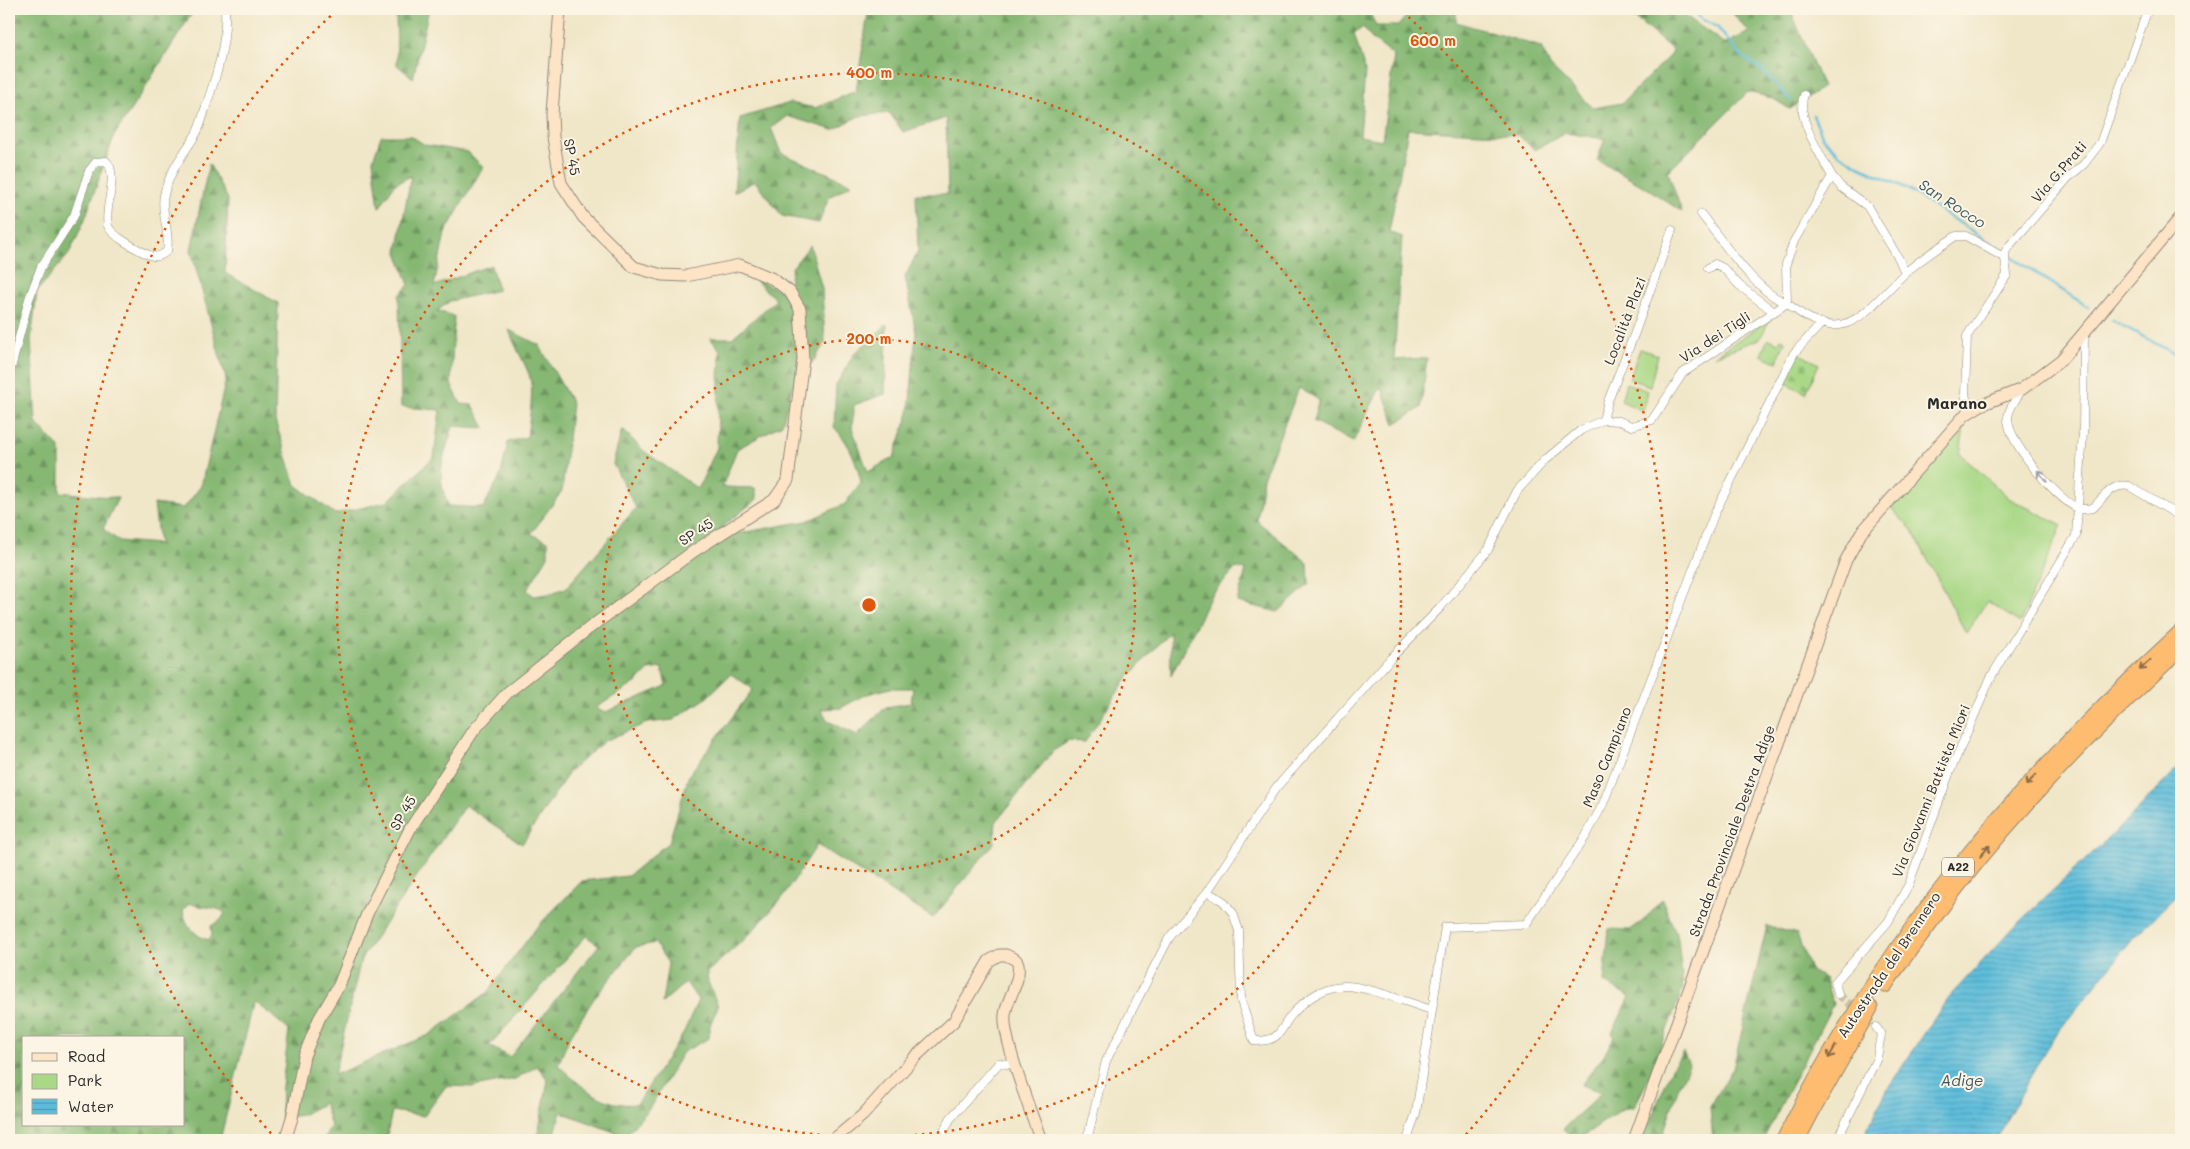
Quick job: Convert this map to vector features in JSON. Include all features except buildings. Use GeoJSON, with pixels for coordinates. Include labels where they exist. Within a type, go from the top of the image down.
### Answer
{"type":"FeatureCollection","features":[{"type":"Feature","properties":{"kind":"highway","name":"Autostrada del Brennero"},"geometry":{"type":"LineString","coordinates":[[1784,1140],[1845,1030],[1906,934],[1940,889],[2025,787],[2124,685],[2181,632]]}},
{"type":"Feature","properties":{"kind":"highway","name":"Autostrada del Brennero"},"geometry":{"type":"LineString","coordinates":[[1797,1140],[1861,1023],[1888,981],[1970,869],[2060,766],[2125,700],[2181,648]]}},
{"type":"Feature","properties":{"kind":"street"},"geometry":{"type":"LineString","coordinates":[[9,376],[29,299],[41,267],[74,216],[89,171],[96,162],[106,161],[111,175],[108,222],[111,230],[134,248],[153,257],[161,256],[167,251],[169,242],[164,196],[179,159],[198,133],[212,90],[226,31],[225,9]]}},
{"type":"Feature","properties":{"kind":"street","name":"SP 45"},"geometry":{"type":"LineString","coordinates":[[285,1140],[292,1118],[304,1056],[319,1020],[339,985],[367,914],[410,829],[474,730],[508,692],[588,629],[694,551],[774,500],[788,480],[803,359],[800,309],[790,292],[773,279],[740,265],[686,276],[662,276],[634,267],[583,217],[562,183],[553,137],[552,113],[560,9]]}},
{"type":"Feature","properties":{"kind":"street","name":"Via G.Prati"},"geometry":{"type":"LineString","coordinates":[[2005,255],[2010,245],[2068,178],[2084,164],[2100,143],[2148,9]]}},
{"type":"Feature","properties":{"kind":"street"},"geometry":{"type":"LineString","coordinates":[[1804,94],[1802,110],[1804,122],[1832,176],[1842,188],[1867,206],[1899,260],[1904,273]]}},
{"type":"Feature","properties":{"kind":"street"},"geometry":{"type":"LineString","coordinates":[[1787,303],[1786,264],[1794,241],[1832,176]]}},
{"type":"Feature","properties":{"kind":"street"},"geometry":{"type":"LineString","coordinates":[[1701,214],[1762,287],[1796,311],[1822,323],[1840,326],[1856,321],[1904,273],[1956,236],[1966,236],[2005,255],[2007,275],[1967,336],[1965,395],[1970,410],[2022,389],[2061,360],[2181,217]]}},
{"type":"Feature","properties":{"kind":"street","name":"Località Plazi"},"geometry":{"type":"LineString","coordinates":[[1603,420],[1608,401],[1672,230]]}},
{"type":"Feature","properties":{"kind":"street"},"geometry":{"type":"LineString","coordinates":[[1708,268],[1715,264],[1723,268],[1740,286],[1774,312]]}},
{"type":"Feature","properties":{"kind":"street","name":"Via dei Tigli"},"geometry":{"type":"LineString","coordinates":[[1603,420],[1632,426],[1652,420],[1683,373],[1787,303]]}},
{"type":"Feature","properties":{"kind":"street","name":"Maso Campiano"},"geometry":{"type":"LineString","coordinates":[[1407,1140],[1416,1113],[1445,927],[1526,924],[1586,836],[1606,796],[1710,524],[1730,478],[1758,429],[1794,353],[1822,323]]}},
{"type":"Feature","properties":{"kind":"street"},"geometry":{"type":"LineString","coordinates":[[2078,508],[2083,433],[2084,334]]}},
{"type":"Feature","properties":{"kind":"street"},"geometry":{"type":"LineString","coordinates":[[2022,389],[2009,409],[2008,418],[2012,435],[2050,485],[2064,499],[2078,508],[2093,508],[2114,487],[2122,484],[2129,486],[2181,517]]}},
{"type":"Feature","properties":{"kind":"street","name":"Strada Provinciale Destra Adige"},"geometry":{"type":"LineString","coordinates":[[1634,1140],[1846,560],[1861,533],[1970,410]]}},
{"type":"Feature","properties":{"kind":"street"},"geometry":{"type":"LineString","coordinates":[[1085,1140],[1089,1132],[1106,1061],[1169,938],[1208,892],[1275,789],[1391,658],[1440,608],[1488,550],[1517,491],[1544,460],[1581,430],[1603,420]]}},
{"type":"Feature","properties":{"kind":"street","name":"Via Giovanni Battista Miori"},"geometry":{"type":"LineString","coordinates":[[1838,994],[1834,987],[1835,982],[1888,922],[1909,884],[1949,774],[1991,677],[2076,536],[2078,508]]}},
{"type":"Feature","properties":{"kind":"street"},"geometry":{"type":"LineString","coordinates":[[1208,892],[1223,901],[1233,913],[1239,931],[1241,1000],[1254,1041],[1276,1036],[1290,1017],[1311,997],[1326,989],[1344,986],[1367,990],[1432,1010]]}},
{"type":"Feature","properties":{"kind":"street"},"geometry":{"type":"LineString","coordinates":[[834,1140],[863,1115],[914,1058],[954,1021],[985,966],[994,957],[999,955],[1006,955],[1016,960],[1019,970],[1005,1016],[1007,1036],[1041,1140]]}},
{"type":"Feature","properties":{"kind":"street"},"geometry":{"type":"LineString","coordinates":[[1838,1140],[1877,1058],[1881,1034],[1876,1027]]}},
{"type":"Feature","properties":{"kind":"street"},"geometry":{"type":"LineString","coordinates":[[940,1140],[950,1119],[999,1063],[1016,1065]]}},
{"type":"Feature","properties":{"kind":"green space"},"geometry":{"type":"Polygon","coordinates":[[[9,9],[192,9],[191,15],[114,136],[85,219],[69,254],[37,291],[31,340],[36,423],[60,449],[60,492],[118,498],[103,529],[119,541],[159,544],[154,504],[184,508],[201,486],[226,379],[191,250],[209,164],[228,199],[225,273],[278,303],[275,421],[296,485],[335,514],[387,502],[434,457],[440,410],[401,407],[399,295],[409,285],[397,252],[411,176],[395,184],[379,208],[373,160],[381,136],[411,136],[425,145],[468,152],[483,167],[445,233],[434,286],[491,265],[498,290],[450,301],[437,311],[454,316],[451,384],[461,404],[473,405],[485,428],[453,426],[441,475],[444,495],[449,506],[483,508],[501,474],[508,442],[527,437],[531,405],[531,380],[509,330],[539,345],[572,403],[562,491],[531,534],[548,541],[548,556],[527,590],[534,596],[566,588],[636,508],[613,464],[622,429],[645,452],[698,489],[717,448],[720,350],[710,338],[732,338],[776,300],[751,276],[787,295],[792,268],[810,245],[822,289],[825,343],[814,360],[793,385],[782,424],[737,449],[722,487],[755,488],[757,499],[722,527],[740,533],[807,521],[845,504],[861,482],[852,453],[845,440],[834,427],[836,385],[854,354],[887,324],[885,394],[854,405],[852,428],[868,472],[894,457],[909,413],[916,332],[905,277],[918,251],[916,194],[948,194],[946,118],[903,132],[890,113],[859,116],[833,130],[787,116],[771,128],[781,153],[852,184],[829,197],[819,223],[782,216],[755,181],[734,192],[740,118],[790,103],[815,108],[856,91],[868,13],[906,12],[908,9],[1368,9],[1376,26],[1398,26],[1412,9],[1456,9],[1456,22],[1541,47],[1550,66],[1593,108],[1622,103],[1674,51],[1635,18],[1592,9],[1676,9],[1725,44],[1749,32],[1729,9],[1790,9],[1823,87],[1790,109],[1772,98],[1748,92],[1668,172],[1682,212],[1650,190],[1597,160],[1605,139],[1565,133],[1535,150],[1518,135],[1408,129],[1389,232],[1402,237],[1394,360],[1427,358],[1421,408],[1395,424],[1381,386],[1353,442],[1313,421],[1319,400],[1299,388],[1263,478],[1257,521],[1308,563],[1309,584],[1278,612],[1237,602],[1246,570],[1236,568],[1211,595],[1171,676],[1170,632],[1125,681],[1085,742],[1069,741],[1053,751],[996,822],[994,843],[933,918],[817,845],[783,897],[747,937],[707,972],[708,982],[718,1006],[710,1025],[709,1038],[683,1052],[649,1109],[625,1136],[561,1112],[553,1140],[537,1140],[548,1080],[537,1066],[515,1079],[474,1087],[446,1086],[424,1116],[392,1111],[386,1140],[323,1140],[331,1126],[324,1103],[302,1115],[281,1118],[282,1086],[289,1030],[254,1001],[220,1140],[9,1140],[9,349],[14,330],[9,325],[9,9]],[[1363,27],[1354,34],[1365,71],[1360,136],[1382,140],[1394,56],[1372,39],[1363,27]],[[662,668],[649,670],[637,682],[597,707],[600,711],[606,712],[666,686],[662,668]],[[731,674],[705,699],[673,720],[647,723],[604,741],[569,772],[522,844],[465,805],[361,959],[334,1075],[429,1035],[487,993],[537,927],[582,881],[628,876],[669,842],[689,775],[753,689],[731,674]],[[890,688],[864,695],[841,708],[821,709],[828,721],[857,735],[886,707],[911,703],[913,688],[890,688]],[[189,903],[183,911],[188,925],[195,933],[209,940],[212,934],[211,926],[221,920],[225,913],[218,909],[189,903]],[[586,936],[489,1046],[510,1057],[599,945],[586,936]],[[655,943],[636,947],[593,1000],[569,1038],[558,1065],[584,1088],[614,1103],[637,1104],[683,1034],[698,1000],[686,982],[662,1003],[668,963],[655,943]]]}},
{"type":"Feature","properties":{"kind":"green space"},"geometry":{"type":"Polygon","coordinates":[[[396,9],[429,9],[413,78],[397,65],[396,9]]]}},
{"type":"Feature","properties":{"kind":"green space"},"geometry":{"type":"Polygon","coordinates":[[[1770,319],[1760,339],[1714,356],[1770,319]]]}},
{"type":"Feature","properties":{"kind":"green space"},"geometry":{"type":"Polygon","coordinates":[[[1768,339],[1779,343],[1781,339],[1785,341],[1777,362],[1761,355],[1768,339]]]}},
{"type":"Feature","properties":{"kind":"green space"},"geometry":{"type":"Polygon","coordinates":[[[1640,349],[1658,355],[1650,386],[1629,379],[1640,349]]]}},
{"type":"Feature","properties":{"kind":"green space"},"geometry":{"type":"Polygon","coordinates":[[[1798,353],[1819,364],[1806,393],[1784,382],[1798,353]]]}},
{"type":"Feature","properties":{"kind":"green space"},"geometry":{"type":"Polygon","coordinates":[[[1626,383],[1648,391],[1643,411],[1621,401],[1626,383]]]}},
{"type":"Feature","properties":{"kind":"green space"},"geometry":{"type":"Polygon","coordinates":[[[1964,427],[1960,454],[2010,499],[2062,525],[2020,623],[1987,601],[1966,633],[1912,530],[1891,508],[1955,430],[1964,427]]]}},
{"type":"Feature","properties":{"kind":"green space"},"geometry":{"type":"Polygon","coordinates":[[[1662,899],[1678,939],[1683,988],[1647,1082],[1634,1107],[1622,1109],[1577,1140],[1563,1129],[1601,1092],[1581,1085],[1602,1058],[1615,1037],[1612,1033],[1630,997],[1604,982],[1609,929],[1630,930],[1643,921],[1662,899]]]}},
{"type":"Feature","properties":{"kind":"green space"},"geometry":{"type":"Polygon","coordinates":[[[1767,926],[1797,934],[1810,970],[1825,979],[1833,1004],[1763,1140],[1713,1140],[1710,1107],[1733,1068],[1767,926]]]}},
{"type":"Feature","properties":{"kind":"green space"},"geometry":{"type":"Polygon","coordinates":[[[1683,1052],[1689,1065],[1678,1089],[1661,1140],[1642,1140],[1673,1066],[1683,1052]]]}},
{"type":"Feature","properties":{"kind":"water","name":"Adige"},"geometry":{"type":"Polygon","coordinates":[[[2181,765],[2181,892],[2133,938],[2050,1042],[1995,1140],[1862,1140],[1888,1088],[1948,998],[2017,924],[2117,830],[2181,765]]]}},
{"type":"Feature","properties":{"kind":"waterway","name":"San Rocco"},"geometry":{"type":"LineString","coordinates":[[1691,9],[1701,19],[1717,27],[1739,54],[1762,70],[1791,100]]}},
{"type":"Feature","properties":{"kind":"waterway","name":"San Rocco"},"geometry":{"type":"LineString","coordinates":[[1813,115],[1823,138],[1838,153],[1859,166],[1908,189],[2088,307]]}},
{"type":"Feature","properties":{"kind":"waterway"},"geometry":{"type":"LineString","coordinates":[[2112,320],[2181,357]]}},
{"type":"Feature","properties":{"kind":"tunnel"},"geometry":{"type":"LineString","coordinates":[[1838,994],[1876,1027]]}},
{"type":"Feature","properties":{"kind":"district","name":"Marano"},"geometry":{"type":"Point","coordinates":[1957,403]}}]}
